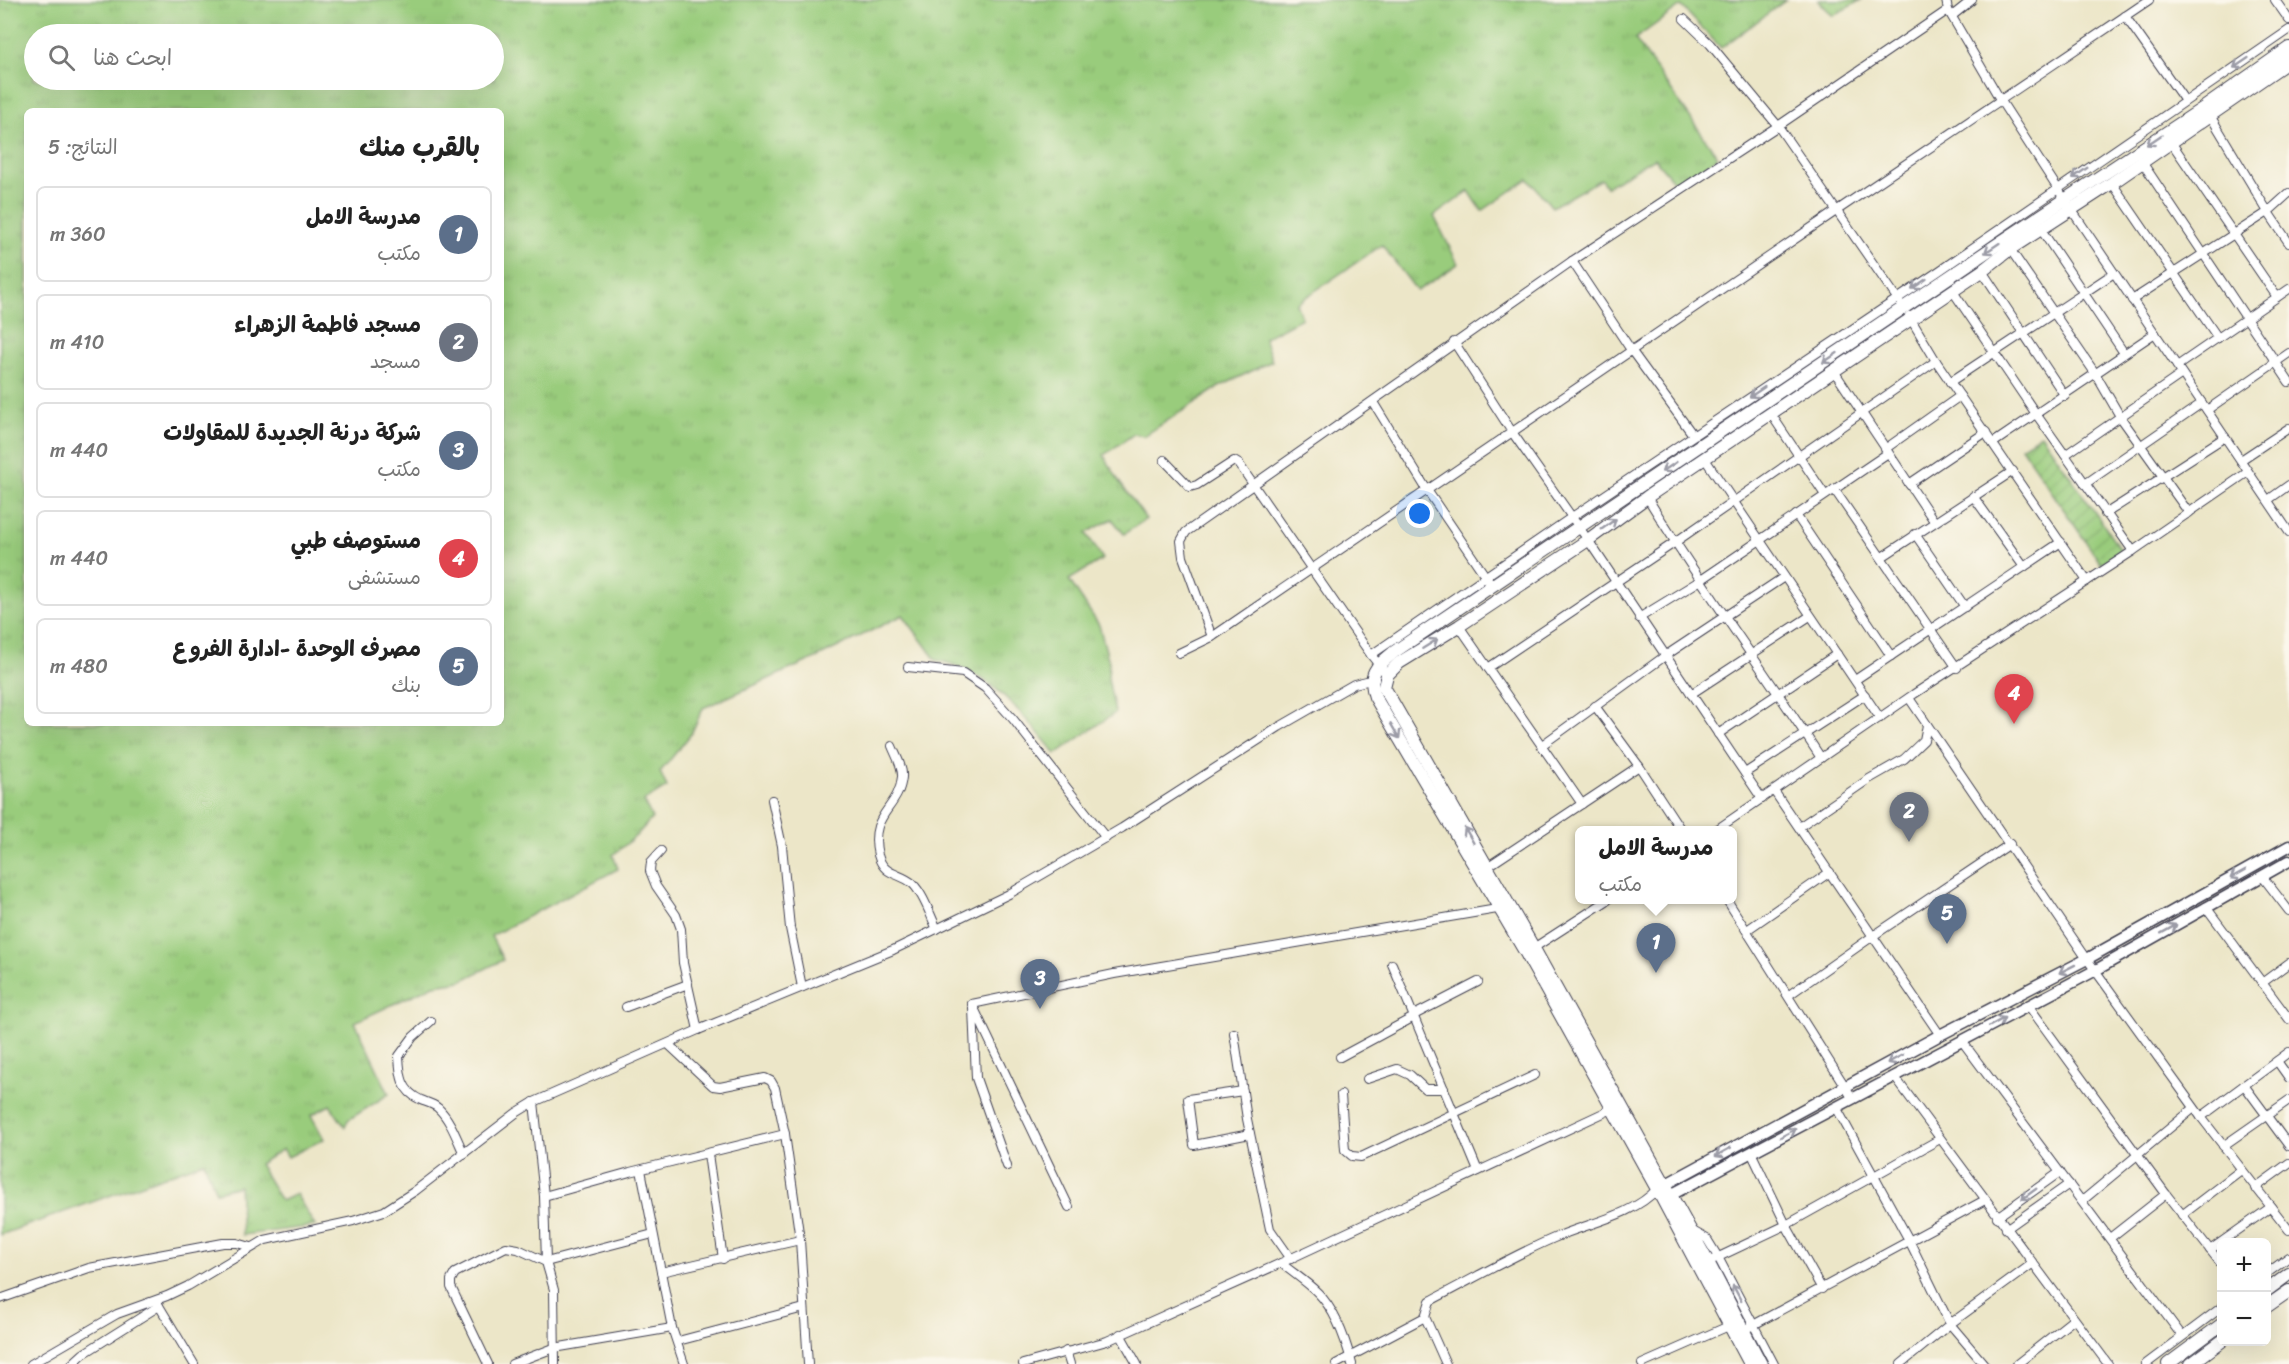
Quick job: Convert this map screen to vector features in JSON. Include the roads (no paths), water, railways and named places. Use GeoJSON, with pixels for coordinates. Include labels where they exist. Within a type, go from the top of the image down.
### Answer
{"type":"FeatureCollection","features":[{"type":"Feature","properties":{"kind":"main road"},"geometry":{"type":"LineString","coordinates":[[1504,908],[1487,867],[1384,687],[1386,677],[1399,663],[1588,540],[1647,497],[1834,371],[1904,308],[1952,290],[1982,271],[2068,205],[2112,183],[2171,142],[2207,111],[2289,48]]}},
{"type":"Feature","properties":{"kind":"main road"},"geometry":{"type":"LineString","coordinates":[[1750,1364],[1663,1192],[1530,951],[1375,697],[1371,678],[1375,660],[1489,582],[1580,528],[1904,308],[2068,205],[2207,111],[2289,61]]}},
{"type":"Feature","properties":{"kind":"main road"},"geometry":{"type":"LineString","coordinates":[[1663,1192],[1846,1086],[2087,959],[2289,846]]}},
{"type":"Feature","properties":{"kind":"main road"},"geometry":{"type":"LineString","coordinates":[[1663,1192],[1751,1152],[1853,1099],[2096,970],[2289,861]]}},
{"type":"Feature","properties":{"kind":"main road"},"geometry":{"type":"LineString","coordinates":[[1663,1192],[1713,1259],[1749,1327],[1761,1364]]}},
{"type":"Feature","properties":{"kind":"main road"},"geometry":{"type":"LineString","coordinates":[[2271,1287],[2289,1274]]}},
{"type":"Feature","properties":{"kind":"main road"},"geometry":{"type":"LineString","coordinates":[[2271,1304],[2289,1291]]}},
{"type":"Feature","properties":{"kind":"main road"},"geometry":{"type":"LineString","coordinates":[[2168,1364],[2217,1328]]}},
{"type":"Feature","properties":{"kind":"main road"},"geometry":{"type":"LineString","coordinates":[[2191,1364],[2217,1345]]}},
{"type":"Feature","properties":{"kind":"street"},"geometry":{"type":"LineString","coordinates":[[1946,0],[1950,13],[2001,101],[2057,189],[2289,532]]}},
{"type":"Feature","properties":{"kind":"street"},"geometry":{"type":"LineString","coordinates":[[1212,637],[1183,557],[1181,541],[1186,532],[1572,261],[1972,0]]}},
{"type":"Feature","properties":{"kind":"street"},"geometry":{"type":"LineString","coordinates":[[1179,653],[1212,637],[2149,0]]}},
{"type":"Feature","properties":{"kind":"street"},"geometry":{"type":"LineString","coordinates":[[2275,0],[2289,20]]}},
{"type":"Feature","properties":{"kind":"street"},"geometry":{"type":"LineString","coordinates":[[2125,16],[2185,101]]}},
{"type":"Feature","properties":{"kind":"street"},"geometry":{"type":"LineString","coordinates":[[1684,19],[1710,44],[1778,126],[1904,308],[1950,382],[2088,581]]}},
{"type":"Feature","properties":{"kind":"street"},"geometry":{"type":"LineString","coordinates":[[1373,402],[1427,490],[1489,582],[1572,517],[1693,435],[1904,308],[2057,189],[2289,30]]}},
{"type":"Feature","properties":{"kind":"street"},"geometry":{"type":"LineString","coordinates":[[2207,111],[2289,243]]}},
{"type":"Feature","properties":{"kind":"street"},"geometry":{"type":"LineString","coordinates":[[2171,142],[2277,297]]}},
{"type":"Feature","properties":{"kind":"street"},"geometry":{"type":"LineString","coordinates":[[2142,162],[2289,382]]}},
{"type":"Feature","properties":{"kind":"street"},"geometry":{"type":"LineString","coordinates":[[2112,183],[2218,338]]}},
{"type":"Feature","properties":{"kind":"street"},"geometry":{"type":"LineString","coordinates":[[2132,300],[2268,212],[2289,193]]}},
{"type":"Feature","properties":{"kind":"street"},"geometry":{"type":"LineString","coordinates":[[2040,228],[2124,353]]}},
{"type":"Feature","properties":{"kind":"street"},"geometry":{"type":"LineString","coordinates":[[2010,249],[2095,374],[2121,418],[2189,513]]}},
{"type":"Feature","properties":{"kind":"street"},"geometry":{"type":"LineString","coordinates":[[1572,261],[1631,350],[1693,435]]}},
{"type":"Feature","properties":{"kind":"street"},"geometry":{"type":"LineString","coordinates":[[1982,271],[2065,396]]}},
{"type":"Feature","properties":{"kind":"street"},"geometry":{"type":"LineString","coordinates":[[1950,382],[2114,273]]}},
{"type":"Feature","properties":{"kind":"street"},"geometry":{"type":"LineString","coordinates":[[2065,455],[2121,418],[2218,338],[2289,289]]}},
{"type":"Feature","properties":{"kind":"street"},"geometry":{"type":"LineString","coordinates":[[1952,290],[2133,551]]}},
{"type":"Feature","properties":{"kind":"street"},"geometry":{"type":"LineString","coordinates":[[1993,443],[2155,333]]}},
{"type":"Feature","properties":{"kind":"street"},"geometry":{"type":"LineString","coordinates":[[1454,342],[1512,432],[1580,528],[1762,799]]}},
{"type":"Feature","properties":{"kind":"street"},"geometry":{"type":"LineString","coordinates":[[2085,484],[2289,353]]}},
{"type":"Feature","properties":{"kind":"street"},"geometry":{"type":"LineString","coordinates":[[1488,668],[1734,502],[1936,361]]}},
{"type":"Feature","properties":{"kind":"street"},"geometry":{"type":"LineString","coordinates":[[1834,371],[1934,521]]}},
{"type":"Feature","properties":{"kind":"street"},"geometry":{"type":"LineString","coordinates":[[1640,618],[1701,580],[1834,489],[1960,396]]}},
{"type":"Feature","properties":{"kind":"street"},"geometry":{"type":"LineString","coordinates":[[1771,414],[1825,495]]}},
{"type":"Feature","properties":{"kind":"street"},"geometry":{"type":"LineString","coordinates":[[2241,460],[2289,428]]}},
{"type":"Feature","properties":{"kind":"street"},"geometry":{"type":"LineString","coordinates":[[1909,484],[1986,432]]}},
{"type":"Feature","properties":{"kind":"street"},"geometry":{"type":"LineString","coordinates":[[2105,513],[2225,437]]}},
{"type":"Feature","properties":{"kind":"street"},"geometry":{"type":"LineString","coordinates":[[1705,459],[1880,718]]}},
{"type":"Feature","properties":{"kind":"street"},"geometry":{"type":"LineString","coordinates":[[76,1363],[83,1354],[157,1303],[250,1247],[265,1240],[353,1221],[384,1211],[534,1102],[698,1030],[893,950],[1009,894],[1106,838],[1279,727],[1354,684],[1371,678],[1386,677],[1239,464],[1234,461],[1190,488],[1164,460]]}},
{"type":"Feature","properties":{"kind":"street"},"geometry":{"type":"LineString","coordinates":[[1882,557],[2013,471]]}},
{"type":"Feature","properties":{"kind":"street"},"geometry":{"type":"LineString","coordinates":[[1723,826],[1909,698],[2133,551],[2248,472]]}},
{"type":"Feature","properties":{"kind":"street"},"geometry":{"type":"LineString","coordinates":[[2268,500],[2289,485]]}},
{"type":"Feature","properties":{"kind":"street"},"geometry":{"type":"LineString","coordinates":[[1834,489],[1957,668]]}},
{"type":"Feature","properties":{"kind":"street"},"geometry":{"type":"LineString","coordinates":[[1973,496],[2024,567]]}},
{"type":"Feature","properties":{"kind":"street"},"geometry":{"type":"LineString","coordinates":[[1647,497],[1674,543],[1726,615],[1821,758]]}},
{"type":"Feature","properties":{"kind":"street"},"geometry":{"type":"LineString","coordinates":[[1796,515],[1891,656]]}},
{"type":"Feature","properties":{"kind":"street"},"geometry":{"type":"LineString","coordinates":[[1915,534],[1965,607]]}},
{"type":"Feature","properties":{"kind":"street"},"geometry":{"type":"LineString","coordinates":[[1855,680],[2061,542]]}},
{"type":"Feature","properties":{"kind":"street"},"geometry":{"type":"LineString","coordinates":[[1542,745],[1665,656],[1784,577]]}},
{"type":"Feature","properties":{"kind":"street"},"geometry":{"type":"LineString","coordinates":[[1691,694],[1810,615]]}},
{"type":"Feature","properties":{"kind":"street"},"geometry":{"type":"LineString","coordinates":[[1459,626],[1582,804]]}},
{"type":"Feature","properties":{"kind":"street"},"geometry":{"type":"LineString","coordinates":[[1718,734],[1837,654]]}},
{"type":"Feature","properties":{"kind":"street"},"geometry":{"type":"LineString","coordinates":[[908,667],[963,673],[985,688],[1106,838]]}},
{"type":"Feature","properties":{"kind":"street"},"geometry":{"type":"LineString","coordinates":[[1744,773],[1865,695]]}},
{"type":"Feature","properties":{"kind":"street"},"geometry":{"type":"LineString","coordinates":[[1909,698],[2087,959],[2201,1118],[2289,1230]]}},
{"type":"Feature","properties":{"kind":"street"},"geometry":{"type":"LineString","coordinates":[[1595,706],[1639,766],[1678,826]]}},
{"type":"Feature","properties":{"kind":"street"},"geometry":{"type":"LineString","coordinates":[[1799,827],[1869,779],[1904,759],[1924,740],[1927,725]]}},
{"type":"Feature","properties":{"kind":"street"},"geometry":{"type":"LineString","coordinates":[[892,746],[902,771],[902,778],[900,787],[877,824],[878,855],[892,874],[912,884],[937,929]]}},
{"type":"Feature","properties":{"kind":"street"},"geometry":{"type":"LineString","coordinates":[[1487,867],[1639,766]]}},
{"type":"Feature","properties":{"kind":"street"},"geometry":{"type":"LineString","coordinates":[[1774,791],[1940,1035]]}},
{"type":"Feature","properties":{"kind":"street"},"geometry":{"type":"LineString","coordinates":[[772,800],[782,846],[790,928],[802,987]]}},
{"type":"Feature","properties":{"kind":"street"},"geometry":{"type":"LineString","coordinates":[[1789,995],[2010,844]]}},
{"type":"Feature","properties":{"kind":"street"},"geometry":{"type":"LineString","coordinates":[[661,851],[651,862],[650,872],[656,886],[676,915],[681,930],[683,963],[698,1030]]}},
{"type":"Feature","properties":{"kind":"street"},"geometry":{"type":"LineString","coordinates":[[1747,930],[1830,872]]}},
{"type":"Feature","properties":{"kind":"street"},"geometry":{"type":"LineString","coordinates":[[2262,876],[2289,911]]}},
{"type":"Feature","properties":{"kind":"street"},"geometry":{"type":"LineString","coordinates":[[1530,951],[1602,904]]}},
{"type":"Feature","properties":{"kind":"street"},"geometry":{"type":"LineString","coordinates":[[1729,904],[1789,995],[1853,1099]]}},
{"type":"Feature","properties":{"kind":"street"},"geometry":{"type":"LineString","coordinates":[[2206,907],[2289,1019]]}},
{"type":"Feature","properties":{"kind":"street"},"geometry":{"type":"LineString","coordinates":[[972,1004],[1114,974],[1504,908]]}},
{"type":"Feature","properties":{"kind":"street"},"geometry":{"type":"LineString","coordinates":[[2262,983],[2289,963]]}},
{"type":"Feature","properties":{"kind":"street"},"geometry":{"type":"LineString","coordinates":[[1392,964],[1478,1171]]}},
{"type":"Feature","properties":{"kind":"street"},"geometry":{"type":"LineString","coordinates":[[1340,1057],[1478,982]]}},
{"type":"Feature","properties":{"kind":"street"},"geometry":{"type":"LineString","coordinates":[[626,1006],[688,984]]}},
{"type":"Feature","properties":{"kind":"street"},"geometry":{"type":"LineString","coordinates":[[972,1004],[976,1078],[1006,1166]]}},
{"type":"Feature","properties":{"kind":"street"},"geometry":{"type":"LineString","coordinates":[[972,1004],[1069,1208]]}},
{"type":"Feature","properties":{"kind":"street"},"geometry":{"type":"LineString","coordinates":[[2028,1005],[2166,1194],[2217,1259]]}},
{"type":"Feature","properties":{"kind":"street"},"geometry":{"type":"LineString","coordinates":[[431,1021],[413,1036],[399,1056],[400,1076],[405,1089],[417,1098],[437,1107],[455,1133],[464,1154]]}},
{"type":"Feature","properties":{"kind":"street"},"geometry":{"type":"LineString","coordinates":[[1234,1033],[1250,1134],[1270,1229],[1291,1259]]}},
{"type":"Feature","properties":{"kind":"street"},"geometry":{"type":"LineString","coordinates":[[1962,1041],[2182,1336]]}},
{"type":"Feature","properties":{"kind":"street"},"geometry":{"type":"LineString","coordinates":[[668,1044],[713,1086],[720,1087],[765,1078],[771,1081],[775,1088],[785,1134],[800,1240],[808,1364]]}},
{"type":"Feature","properties":{"kind":"street"},"geometry":{"type":"LineString","coordinates":[[2201,1118],[2289,1052]]}},
{"type":"Feature","properties":{"kind":"street"},"geometry":{"type":"LineString","coordinates":[[2277,1061],[2289,1078]]}},
{"type":"Feature","properties":{"kind":"street"},"geometry":{"type":"LineString","coordinates":[[1367,1078],[1397,1069],[1410,1075],[1425,1089],[1444,1089]]}},
{"type":"Feature","properties":{"kind":"street"},"geometry":{"type":"LineString","coordinates":[[1341,1095],[1345,1150],[1352,1156],[1361,1157],[1535,1075]]}},
{"type":"Feature","properties":{"kind":"street"},"geometry":{"type":"LineString","coordinates":[[1894,1076],[2108,1364]]}},
{"type":"Feature","properties":{"kind":"street"},"geometry":{"type":"LineString","coordinates":[[2244,1086],[2289,1146]]}},
{"type":"Feature","properties":{"kind":"street"},"geometry":{"type":"LineString","coordinates":[[1243,1091],[1188,1099],[1194,1145],[1250,1134]]}},
{"type":"Feature","properties":{"kind":"street"},"geometry":{"type":"LineString","coordinates":[[2223,1146],[2289,1100]]}},
{"type":"Feature","properties":{"kind":"street"},"geometry":{"type":"LineString","coordinates":[[534,1102],[544,1196],[546,1262],[554,1290],[555,1364]]}},
{"type":"Feature","properties":{"kind":"street"},"geometry":{"type":"LineString","coordinates":[[1023,1364],[1107,1341],[1291,1259],[1617,1107]]}},
{"type":"Feature","properties":{"kind":"street"},"geometry":{"type":"LineString","coordinates":[[1836,1107],[1909,1240],[1950,1324],[1984,1364]]}},
{"type":"Feature","properties":{"kind":"street"},"geometry":{"type":"LineString","coordinates":[[2082,1201],[2194,1108]]}},
{"type":"Feature","properties":{"kind":"street"},"geometry":{"type":"LineString","coordinates":[[544,1196],[785,1134]]}},
{"type":"Feature","properties":{"kind":"street"},"geometry":{"type":"LineString","coordinates":[[1713,1259],[1786,1225],[1940,1139]]}},
{"type":"Feature","properties":{"kind":"street"},"geometry":{"type":"LineString","coordinates":[[1751,1152],[1786,1225],[1822,1289]]}},
{"type":"Feature","properties":{"kind":"street"},"geometry":{"type":"LineString","coordinates":[[708,1154],[723,1259]]}},
{"type":"Feature","properties":{"kind":"street"},"geometry":{"type":"LineString","coordinates":[[2255,1188],[2289,1163]]}},
{"type":"Feature","properties":{"kind":"street"},"geometry":{"type":"LineString","coordinates":[[641,1170],[672,1328],[684,1364]]}},
{"type":"Feature","properties":{"kind":"street"},"geometry":{"type":"LineString","coordinates":[[2182,1215],[2241,1170]]}},
{"type":"Feature","properties":{"kind":"street"},"geometry":{"type":"LineString","coordinates":[[1997,1217],[2060,1172]]}},
{"type":"Feature","properties":{"kind":"street"},"geometry":{"type":"LineString","coordinates":[[2006,1229],[2069,1184]]}},
{"type":"Feature","properties":{"kind":"street"},"geometry":{"type":"LineString","coordinates":[[1446,1364],[1425,1317],[1430,1301],[1555,1237],[1590,1225],[1663,1192]]}},
{"type":"Feature","properties":{"kind":"street"},"geometry":{"type":"LineString","coordinates":[[2110,1238],[2166,1194]]}},
{"type":"Feature","properties":{"kind":"street"},"geometry":{"type":"LineString","coordinates":[[1774,1364],[1749,1327],[1985,1200]]}},
{"type":"Feature","properties":{"kind":"street"},"geometry":{"type":"LineString","coordinates":[[2210,1250],[2271,1207]]}},
{"type":"Feature","properties":{"kind":"street"},"geometry":{"type":"LineString","coordinates":[[488,1364],[451,1287],[451,1280],[455,1274],[506,1247],[518,1249],[546,1262],[653,1234]]}},
{"type":"Feature","properties":{"kind":"street"},"geometry":{"type":"LineString","coordinates":[[661,1272],[800,1240]]}},
{"type":"Feature","properties":{"kind":"street"},"geometry":{"type":"LineString","coordinates":[[0,1299],[72,1273],[107,1264],[223,1243],[237,1243],[250,1247]]}},
{"type":"Feature","properties":{"kind":"street"},"geometry":{"type":"LineString","coordinates":[[2271,1270],[2289,1257]]}},
{"type":"Feature","properties":{"kind":"street"},"geometry":{"type":"LineString","coordinates":[[1281,1263],[1318,1293],[1338,1326],[1351,1360]]}},
{"type":"Feature","properties":{"kind":"street"},"geometry":{"type":"LineString","coordinates":[[1901,1364],[1950,1324],[2032,1264]]}},
{"type":"Feature","properties":{"kind":"street"},"geometry":{"type":"LineString","coordinates":[[31,1364],[110,1317],[157,1303]]}},
{"type":"Feature","properties":{"kind":"street"},"geometry":{"type":"LineString","coordinates":[[157,1303],[194,1364]]}},
{"type":"Feature","properties":{"kind":"street"},"geometry":{"type":"LineString","coordinates":[[678,1341],[804,1308]]}},
{"type":"Feature","properties":{"kind":"street"},"geometry":{"type":"LineString","coordinates":[[2146,1364],[2217,1311]]}},
{"type":"Feature","properties":{"kind":"street"},"geometry":{"type":"LineString","coordinates":[[1336,1364],[1351,1360],[1425,1317]]}},
{"type":"Feature","properties":{"kind":"street"},"geometry":{"type":"LineString","coordinates":[[2017,1364],[2074,1319]]}},
{"type":"Feature","properties":{"kind":"street"},"geometry":{"type":"LineString","coordinates":[[1642,1364],[1731,1326]]}},
{"type":"Feature","properties":{"kind":"street"},"geometry":{"type":"LineString","coordinates":[[512,1364],[554,1348],[672,1328]]}},
{"type":"Feature","properties":{"kind":"street"},"geometry":{"type":"LineString","coordinates":[[1120,1334],[1137,1364]]}},
{"type":"Feature","properties":{"kind":"street"},"geometry":{"type":"LineString","coordinates":[[1066,1351],[1070,1364]]}},
{"type":"Feature","properties":{"kind":"place","name":"مستوصف طبي"},"geometry":{"type":"Point","coordinates":[2014,724]}},
{"type":"Feature","properties":{"kind":"place","name":"مسجد فاطمة الزهراء"},"geometry":{"type":"Point","coordinates":[1909,842]}},
{"type":"Feature","properties":{"kind":"place","name":"مصرف الوحدة -ادارة الفروع"},"geometry":{"type":"Point","coordinates":[1947,944]}},
{"type":"Feature","properties":{"kind":"place","name":"مدرسة الامل"},"geometry":{"type":"Point","coordinates":[1656,973]}},
{"type":"Feature","properties":{"kind":"place","name":"شركة درنة الجديدة للمقاولات"},"geometry":{"type":"Point","coordinates":[1040,1009]}}]}
